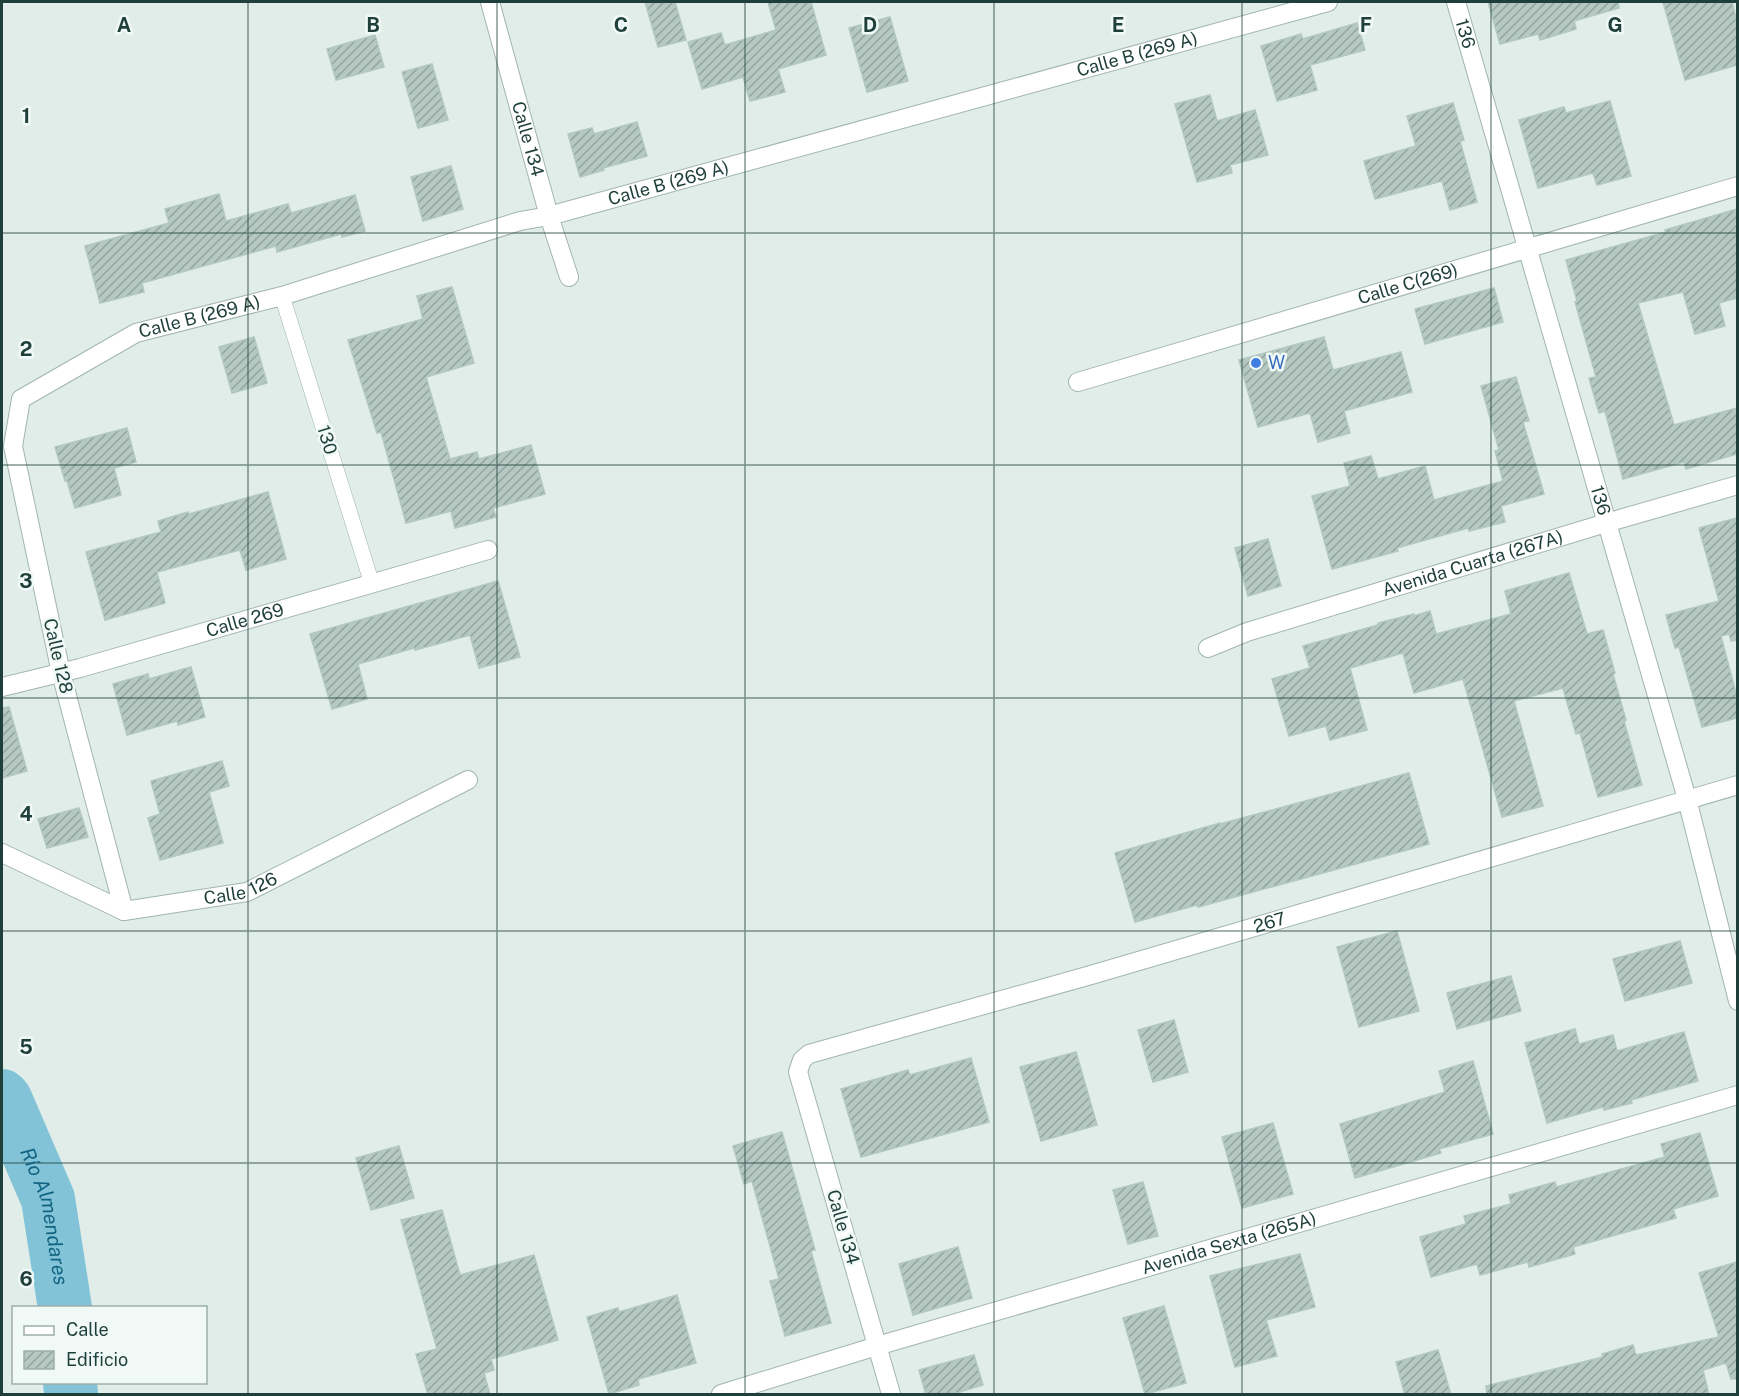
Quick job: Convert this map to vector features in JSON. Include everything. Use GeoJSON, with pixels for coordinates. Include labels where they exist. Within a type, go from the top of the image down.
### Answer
{"type":"FeatureCollection","features":[{"type":"Feature","properties":{"kind":"street","name":"Calle 134"},"geometry":{"type":"LineString","coordinates":[[490,2],[549,216],[569,277]]}},
{"type":"Feature","properties":{"kind":"street","name":"Calle B (269 A)"},"geometry":{"type":"LineString","coordinates":[[21,399],[136,333],[282,296],[520,221],[549,216],[1328,2]]}},
{"type":"Feature","properties":{"kind":"street","name":"136"},"geometry":{"type":"LineString","coordinates":[[1456,2],[1687,799],[1737,1001]]}},
{"type":"Feature","properties":{"kind":"street","name":"Calle C(269)"},"geometry":{"type":"LineString","coordinates":[[1078,382],[1737,186]]}},
{"type":"Feature","properties":{"kind":"street","name":"Calle 128"},"geometry":{"type":"LineString","coordinates":[[21,399],[13,446],[61,673],[124,911]]}},
{"type":"Feature","properties":{"kind":"street","name":"Avenida Cuarta (267A)"},"geometry":{"type":"LineString","coordinates":[[1208,648],[1247,632],[1737,485]]}},
{"type":"Feature","properties":{"kind":"street","name":"Calle 269"},"geometry":{"type":"LineString","coordinates":[[2,687],[61,673],[488,550]]}},
{"type":"Feature","properties":{"kind":"street","name":"Calle 126"},"geometry":{"type":"LineString","coordinates":[[124,911],[247,892],[468,780]]}},
{"type":"Feature","properties":{"kind":"street","name":"267"},"geometry":{"type":"LineString","coordinates":[[802,1060],[809,1054],[1091,975],[1737,785]]}},
{"type":"Feature","properties":{"kind":"street"},"geometry":{"type":"LineString","coordinates":[[2,853],[124,911]]}},
{"type":"Feature","properties":{"kind":"street","name":"Calle 134"},"geometry":{"type":"LineString","coordinates":[[802,1060],[798,1072],[891,1395]]}},
{"type":"Feature","properties":{"kind":"street","name":"Avenida Sexta (265A)"},"geometry":{"type":"LineString","coordinates":[[722,1395],[877,1346],[1737,1095]]}},
{"type":"Feature","properties":{"kind":"lane","name":"130"},"geometry":{"type":"LineString","coordinates":[[282,296],[372,584]]}},
{"type":"Feature","properties":{"kind":"building"},"geometry":{"type":"Polygon","coordinates":[[[645,2],[675,2],[686,40],[658,47],[645,2]]]}},
{"type":"Feature","properties":{"kind":"building"},"geometry":{"type":"Polygon","coordinates":[[[768,2],[811,2],[826,55],[778,69],[785,92],[750,101],[743,77],[702,89],[688,42],[721,33],[725,45],[776,30],[768,2]]]}},
{"type":"Feature","properties":{"kind":"building"},"geometry":{"type":"Polygon","coordinates":[[[1488,2],[1618,2],[1619,8],[1574,21],[1576,29],[1540,40],[1538,34],[1500,44],[1488,2]]]}},
{"type":"Feature","properties":{"kind":"building"},"geometry":{"type":"Polygon","coordinates":[[[1663,2],[1732,2],[1737,22],[1737,65],[1685,80],[1663,2]]]}},
{"type":"Feature","properties":{"kind":"building"},"geometry":{"type":"Polygon","coordinates":[[[890,17],[908,81],[867,92],[849,28],[890,17]]]}},
{"type":"Feature","properties":{"kind":"building"},"geometry":{"type":"Polygon","coordinates":[[[1357,23],[1365,50],[1310,65],[1317,90],[1277,101],[1261,46],[1301,34],[1303,39],[1357,23]]]}},
{"type":"Feature","properties":{"kind":"building"},"geometry":{"type":"Polygon","coordinates":[[[375,35],[384,67],[336,80],[327,49],[375,35]]]}},
{"type":"Feature","properties":{"kind":"building"},"geometry":{"type":"Polygon","coordinates":[[[432,64],[448,120],[418,128],[402,72],[432,64]]]}},
{"type":"Feature","properties":{"kind":"building"},"geometry":{"type":"Polygon","coordinates":[[[1210,95],[1217,121],[1255,110],[1268,155],[1230,165],[1232,173],[1197,182],[1175,104],[1210,95]]]}},
{"type":"Feature","properties":{"kind":"building"},"geometry":{"type":"Polygon","coordinates":[[[1610,101],[1631,176],[1597,185],[1593,173],[1538,188],[1519,120],[1564,107],[1566,113],[1610,101]]]}},
{"type":"Feature","properties":{"kind":"building"},"geometry":{"type":"Polygon","coordinates":[[[1453,103],[1464,140],[1460,141],[1477,202],[1450,210],[1442,181],[1375,199],[1364,161],[1416,146],[1407,116],[1453,103]]]}},
{"type":"Feature","properties":{"kind":"building"},"geometry":{"type":"Polygon","coordinates":[[[637,122],[647,156],[580,177],[568,134],[592,128],[594,134],[637,122]]]}},
{"type":"Feature","properties":{"kind":"building"},"geometry":{"type":"Polygon","coordinates":[[[451,166],[463,209],[423,221],[411,177],[451,166]]]}},
{"type":"Feature","properties":{"kind":"building"},"geometry":{"type":"Polygon","coordinates":[[[219,194],[226,221],[288,204],[291,213],[355,195],[365,231],[342,237],[341,234],[277,252],[276,246],[142,283],[144,292],[100,303],[85,246],[169,223],[165,209],[219,194]]]}},
{"type":"Feature","properties":{"kind":"building"},"geometry":{"type":"Polygon","coordinates":[[[1737,209],[1737,298],[1719,303],[1725,326],[1695,334],[1683,292],[1638,303],[1674,425],[1737,408],[1737,454],[1686,469],[1684,462],[1623,479],[1605,411],[1599,413],[1589,378],[1596,377],[1566,260],[1737,209]]]}},
{"type":"Feature","properties":{"kind":"building"},"geometry":{"type":"Polygon","coordinates":[[[452,287],[474,363],[426,377],[450,459],[477,452],[479,459],[531,445],[545,494],[493,508],[496,517],[455,528],[451,511],[406,523],[381,432],[377,433],[348,340],[423,319],[417,296],[452,287]]]}},
{"type":"Feature","properties":{"kind":"building"},"geometry":{"type":"Polygon","coordinates":[[[1494,288],[1503,322],[1425,344],[1415,309],[1494,288]]]}},
{"type":"Feature","properties":{"kind":"building"},"geometry":{"type":"Polygon","coordinates":[[[254,337],[267,383],[232,393],[219,347],[254,337]]]}},
{"type":"Feature","properties":{"kind":"building"},"geometry":{"type":"Polygon","coordinates":[[[1324,337],[1333,370],[1401,352],[1412,392],[1344,411],[1350,433],[1318,442],[1310,413],[1258,427],[1239,360],[1324,337]]]}},
{"type":"Feature","properties":{"kind":"building"},"geometry":{"type":"Polygon","coordinates":[[[1516,377],[1529,421],[1523,422],[1544,494],[1501,506],[1505,522],[1469,531],[1468,528],[1397,548],[1398,551],[1332,569],[1312,496],[1350,486],[1344,463],[1371,456],[1378,479],[1425,466],[1434,500],[1503,481],[1495,451],[1499,450],[1481,386],[1516,377]]]}},
{"type":"Feature","properties":{"kind":"building"},"geometry":{"type":"Polygon","coordinates":[[[127,428],[136,462],[114,468],[121,495],[75,508],[55,447],[127,428]]]}},
{"type":"Feature","properties":{"kind":"building"},"geometry":{"type":"Polygon","coordinates":[[[268,492],[286,559],[246,570],[240,550],[157,572],[165,603],[105,620],[86,552],[161,532],[158,521],[268,492]]]}},
{"type":"Feature","properties":{"kind":"building"},"geometry":{"type":"Polygon","coordinates":[[[1737,518],[1737,640],[1731,641],[1729,634],[1721,636],[1737,697],[1737,718],[1702,727],[1679,647],[1675,648],[1666,615],[1719,601],[1699,528],[1737,518]]]}},
{"type":"Feature","properties":{"kind":"building"},"geometry":{"type":"Polygon","coordinates":[[[1268,539],[1281,586],[1248,596],[1235,548],[1268,539]]]}},
{"type":"Feature","properties":{"kind":"building"},"geometry":{"type":"Polygon","coordinates":[[[1569,573],[1587,634],[1603,630],[1626,720],[1624,721],[1642,785],[1598,797],[1580,733],[1576,734],[1563,688],[1514,701],[1543,806],[1502,817],[1463,679],[1414,693],[1403,653],[1350,668],[1367,730],[1330,740],[1326,726],[1289,736],[1272,679],[1310,668],[1303,646],[1378,625],[1378,623],[1430,611],[1436,634],[1511,614],[1505,591],[1569,573]]]}},
{"type":"Feature","properties":{"kind":"building"},"geometry":{"type":"Polygon","coordinates":[[[498,581],[520,657],[479,668],[470,635],[415,650],[414,648],[358,664],[367,699],[332,709],[310,634],[498,581]]]}},
{"type":"Feature","properties":{"kind":"building"},"geometry":{"type":"Polygon","coordinates":[[[191,667],[205,717],[178,725],[177,721],[127,735],[113,684],[148,674],[149,679],[191,667]]]}},
{"type":"Feature","properties":{"kind":"building"},"geometry":{"type":"Polygon","coordinates":[[[9,707],[27,771],[2,778],[2,708],[9,707]]]}},
{"type":"Feature","properties":{"kind":"building"},"geometry":{"type":"Polygon","coordinates":[[[222,761],[229,786],[209,792],[223,843],[160,860],[148,818],[160,814],[151,781],[222,761]]]}},
{"type":"Feature","properties":{"kind":"building"},"geometry":{"type":"Polygon","coordinates":[[[1409,773],[1429,844],[1135,922],[1115,853],[1409,773]]]}},
{"type":"Feature","properties":{"kind":"building"},"geometry":{"type":"Polygon","coordinates":[[[79,808],[88,837],[47,848],[38,819],[79,808]]]}},
{"type":"Feature","properties":{"kind":"building"},"geometry":{"type":"Polygon","coordinates":[[[1397,931],[1419,1011],[1359,1027],[1337,947],[1397,931]]]}},
{"type":"Feature","properties":{"kind":"building"},"geometry":{"type":"Polygon","coordinates":[[[1680,941],[1692,983],[1625,1001],[1613,959],[1680,941]]]}},
{"type":"Feature","properties":{"kind":"building"},"geometry":{"type":"Polygon","coordinates":[[[1511,976],[1521,1011],[1457,1029],[1447,993],[1511,976]]]}},
{"type":"Feature","properties":{"kind":"building"},"geometry":{"type":"Polygon","coordinates":[[[1174,1020],[1188,1072],[1153,1082],[1138,1030],[1174,1020]]]}},
{"type":"Feature","properties":{"kind":"building"},"geometry":{"type":"Polygon","coordinates":[[[1575,1029],[1579,1044],[1613,1035],[1617,1051],[1684,1032],[1698,1081],[1631,1100],[1632,1103],[1604,1110],[1603,1107],[1547,1123],[1525,1043],[1575,1029]]]}},
{"type":"Feature","properties":{"kind":"building"},"geometry":{"type":"Polygon","coordinates":[[[1076,1052],[1097,1125],[1041,1141],[1020,1067],[1076,1052]]]}},
{"type":"Feature","properties":{"kind":"building"},"geometry":{"type":"Polygon","coordinates":[[[971,1058],[989,1122],[861,1157],[841,1089],[908,1070],[910,1075],[971,1058]]]}},
{"type":"Feature","properties":{"kind":"building"},"geometry":{"type":"Polygon","coordinates":[[[1473,1061],[1493,1134],[1439,1149],[1441,1153],[1355,1178],[1340,1124],[1445,1092],[1439,1071],[1473,1061]]]}},
{"type":"Feature","properties":{"kind":"building"},"geometry":{"type":"Polygon","coordinates":[[[1273,1123],[1293,1194],[1242,1208],[1222,1137],[1273,1123]]]}},
{"type":"Feature","properties":{"kind":"building"},"geometry":{"type":"Polygon","coordinates":[[[782,1132],[815,1250],[811,1251],[831,1323],[785,1336],[770,1281],[779,1279],[752,1181],[744,1184],[733,1146],[782,1132]]]}},
{"type":"Feature","properties":{"kind":"building"},"geometry":{"type":"Polygon","coordinates":[[[1700,1133],[1718,1196],[1673,1209],[1676,1218],[1573,1247],[1575,1254],[1529,1267],[1528,1262],[1480,1275],[1477,1264],[1431,1277],[1420,1237],[1466,1224],[1464,1216],[1511,1204],[1509,1195],[1555,1182],[1556,1187],[1665,1157],[1661,1144],[1700,1133]]]}},
{"type":"Feature","properties":{"kind":"building"},"geometry":{"type":"Polygon","coordinates":[[[399,1146],[414,1198],[371,1210],[356,1158],[399,1146]]]}},
{"type":"Feature","properties":{"kind":"building"},"geometry":{"type":"Polygon","coordinates":[[[1143,1182],[1158,1236],[1128,1244],[1113,1190],[1143,1182]]]}},
{"type":"Feature","properties":{"kind":"building"},"geometry":{"type":"Polygon","coordinates":[[[442,1210],[460,1275],[534,1255],[558,1340],[491,1359],[494,1370],[484,1373],[490,1395],[428,1395],[416,1354],[437,1349],[401,1220],[442,1210]]]}},
{"type":"Feature","properties":{"kind":"building"},"geometry":{"type":"Polygon","coordinates":[[[958,1247],[972,1298],[913,1315],[899,1264],[958,1247]]]}},
{"type":"Feature","properties":{"kind":"building"},"geometry":{"type":"Polygon","coordinates":[[[1300,1254],[1315,1307],[1266,1320],[1277,1356],[1235,1367],[1210,1276],[1300,1254]]]}},
{"type":"Feature","properties":{"kind":"building"},"geometry":{"type":"Polygon","coordinates":[[[1737,1262],[1737,1379],[1731,1379],[1726,1363],[1703,1370],[1709,1395],[1487,1395],[1486,1386],[1603,1357],[1602,1354],[1633,1345],[1636,1355],[1719,1337],[1699,1273],[1737,1262]]]}},
{"type":"Feature","properties":{"kind":"building"},"geometry":{"type":"Polygon","coordinates":[[[677,1295],[696,1363],[638,1379],[639,1385],[609,1394],[587,1317],[618,1308],[619,1312],[677,1295]]]}},
{"type":"Feature","properties":{"kind":"building"},"geometry":{"type":"Polygon","coordinates":[[[1164,1306],[1186,1383],[1145,1394],[1123,1318],[1164,1306]]]}},
{"type":"Feature","properties":{"kind":"building"},"geometry":{"type":"Polygon","coordinates":[[[1438,1350],[1451,1395],[1405,1395],[1396,1362],[1438,1350]]]}},
{"type":"Feature","properties":{"kind":"building"},"geometry":{"type":"Polygon","coordinates":[[[974,1355],[983,1385],[950,1395],[926,1395],[919,1370],[974,1355]]]}},
{"type":"Feature","properties":{"kind":"waterway","name":"Río Almendares"},"geometry":{"type":"LineString","coordinates":[[2,1096],[48,1199],[65,1306]]}},
{"type":"Feature","properties":{"kind":"waterway","name":"Río Almendares"},"geometry":{"type":"LineString","coordinates":[[70,1384],[71,1394]]}},
{"type":"Feature","properties":{"kind":"place","name":"W"},"geometry":{"type":"Point","coordinates":[1256,363]}}]}
